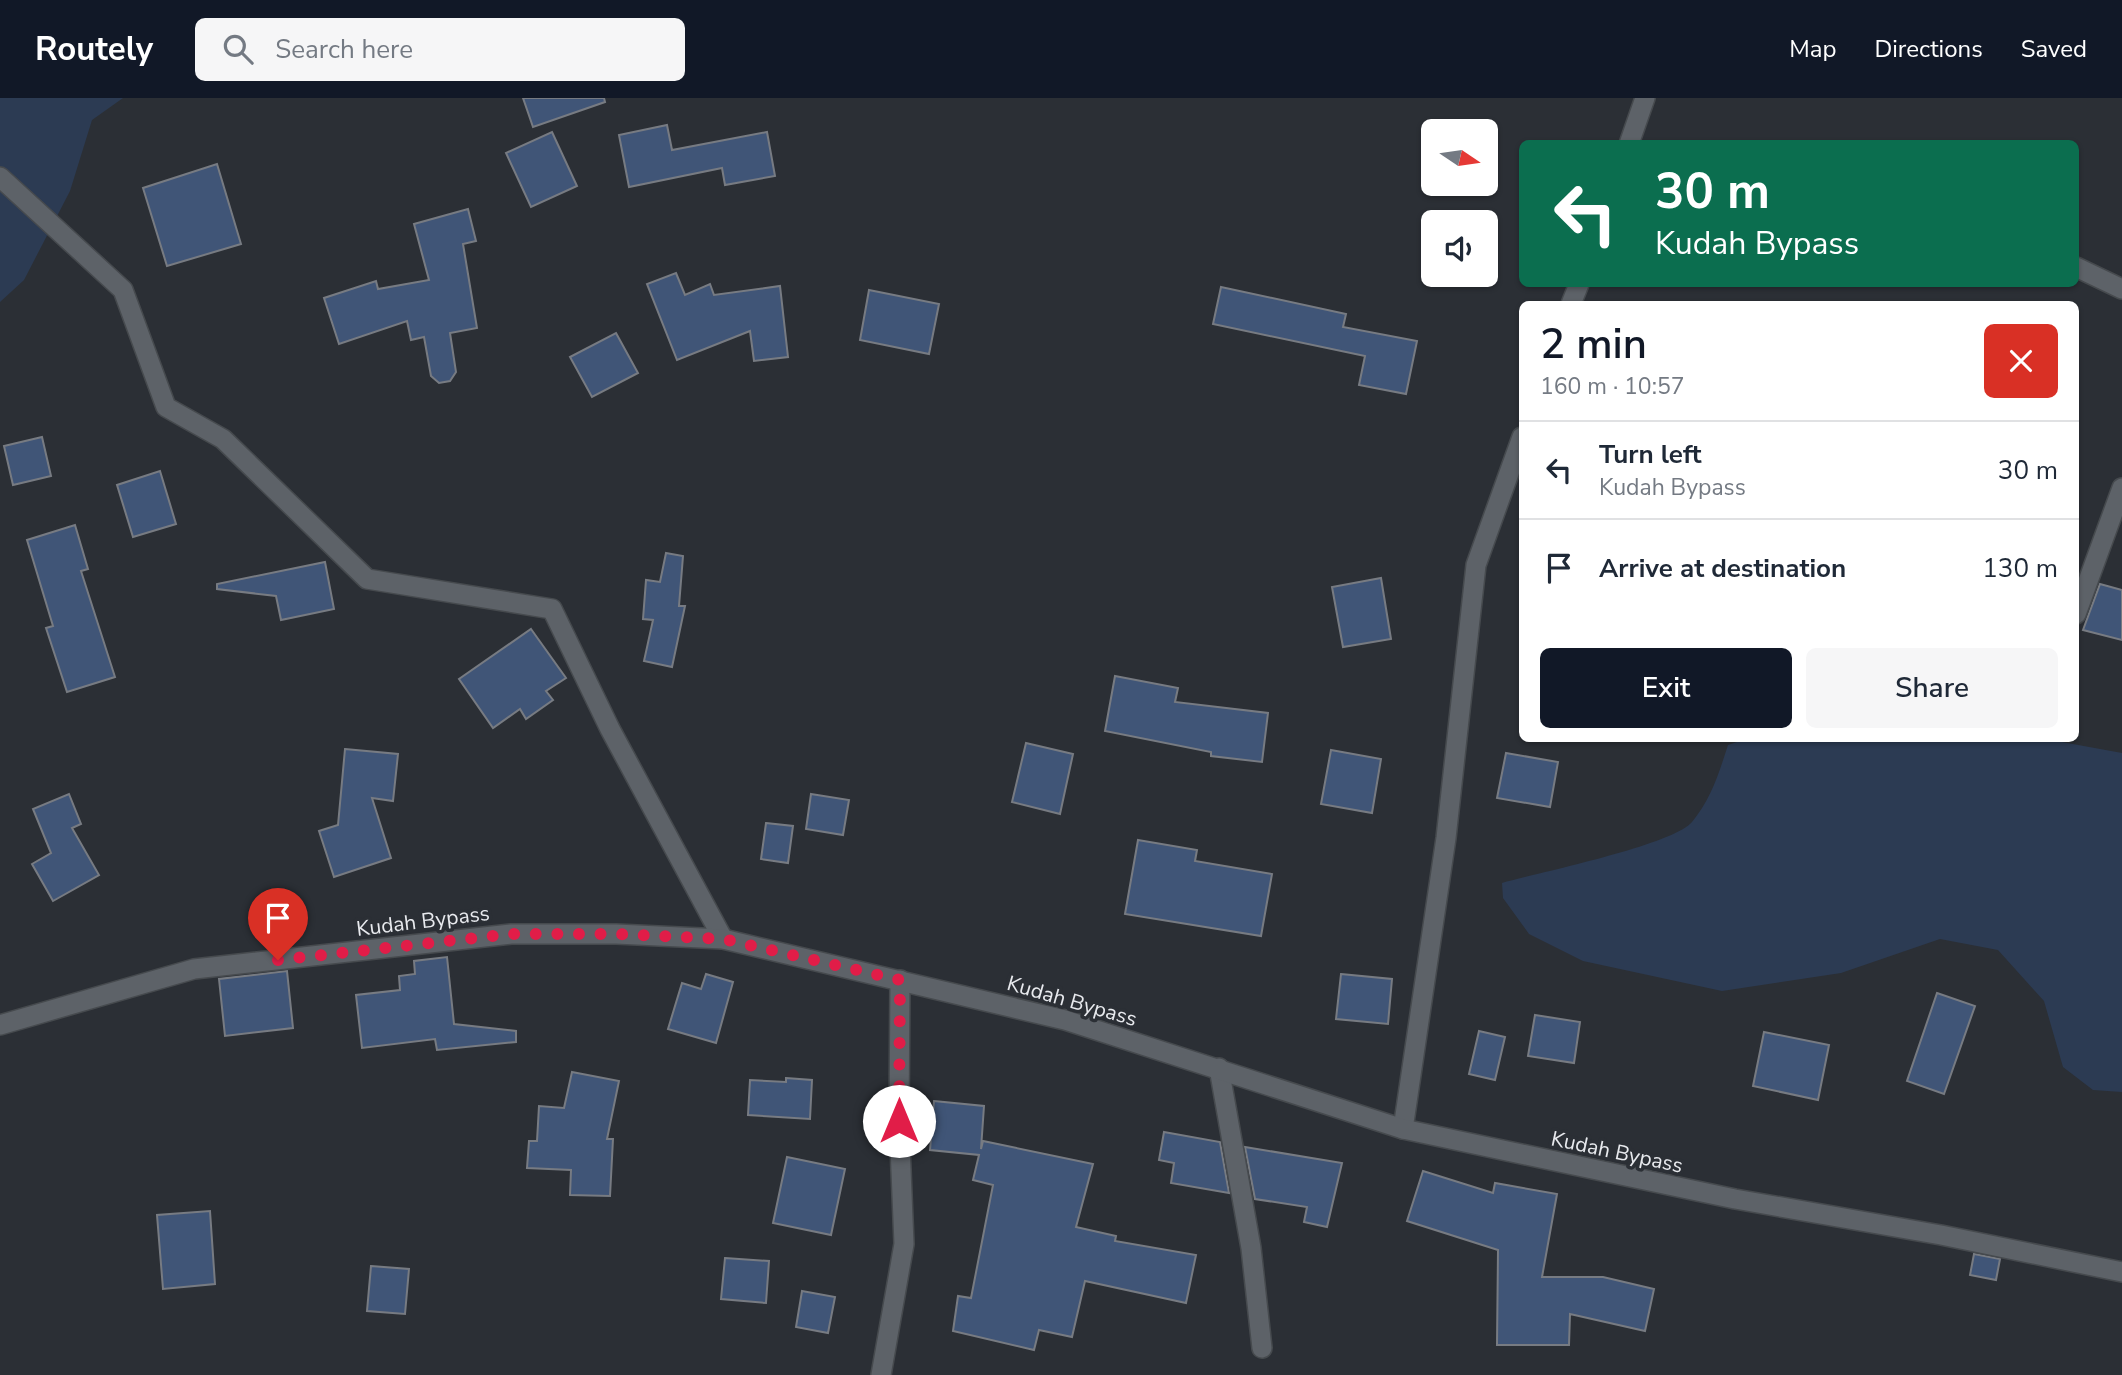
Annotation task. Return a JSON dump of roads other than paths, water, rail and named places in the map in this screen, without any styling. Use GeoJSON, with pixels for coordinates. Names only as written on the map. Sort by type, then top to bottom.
{"type":"FeatureCollection","features":[{"type":"Feature","properties":{"kind":"street"},"geometry":{"type":"LineString","coordinates":[[1630,140],[1645,98]]}},
{"type":"Feature","properties":{"kind":"street"},"geometry":{"type":"LineString","coordinates":[[0,177],[123,290],[166,407],[223,439],[367,579],[552,609],[610,729],[723,939]]}},
{"type":"Feature","properties":{"kind":"street"},"geometry":{"type":"LineString","coordinates":[[2079,268],[2122,289]]}},
{"type":"Feature","properties":{"kind":"street"},"geometry":{"type":"LineString","coordinates":[[1403,1129],[1446,838],[1476,565],[1519,445]]}},
{"type":"Feature","properties":{"kind":"street"},"geometry":{"type":"LineString","coordinates":[[2079,606],[2122,488]]}},
{"type":"Feature","properties":{"kind":"street","name":"Kudah Bypass"},"geometry":{"type":"LineString","coordinates":[[0,1025],[194,969],[511,934],[616,934],[723,939],[1065,1020],[1403,1129],[1735,1199],[1941,1235],[2122,1272]]}},
{"type":"Feature","properties":{"kind":"street"},"geometry":{"type":"LineString","coordinates":[[881,1375],[904,1244],[899,1121],[900,980]]}},
{"type":"Feature","properties":{"kind":"street"},"geometry":{"type":"LineString","coordinates":[[1219,1068],[1251,1248],[1262,1348]]}}]}
